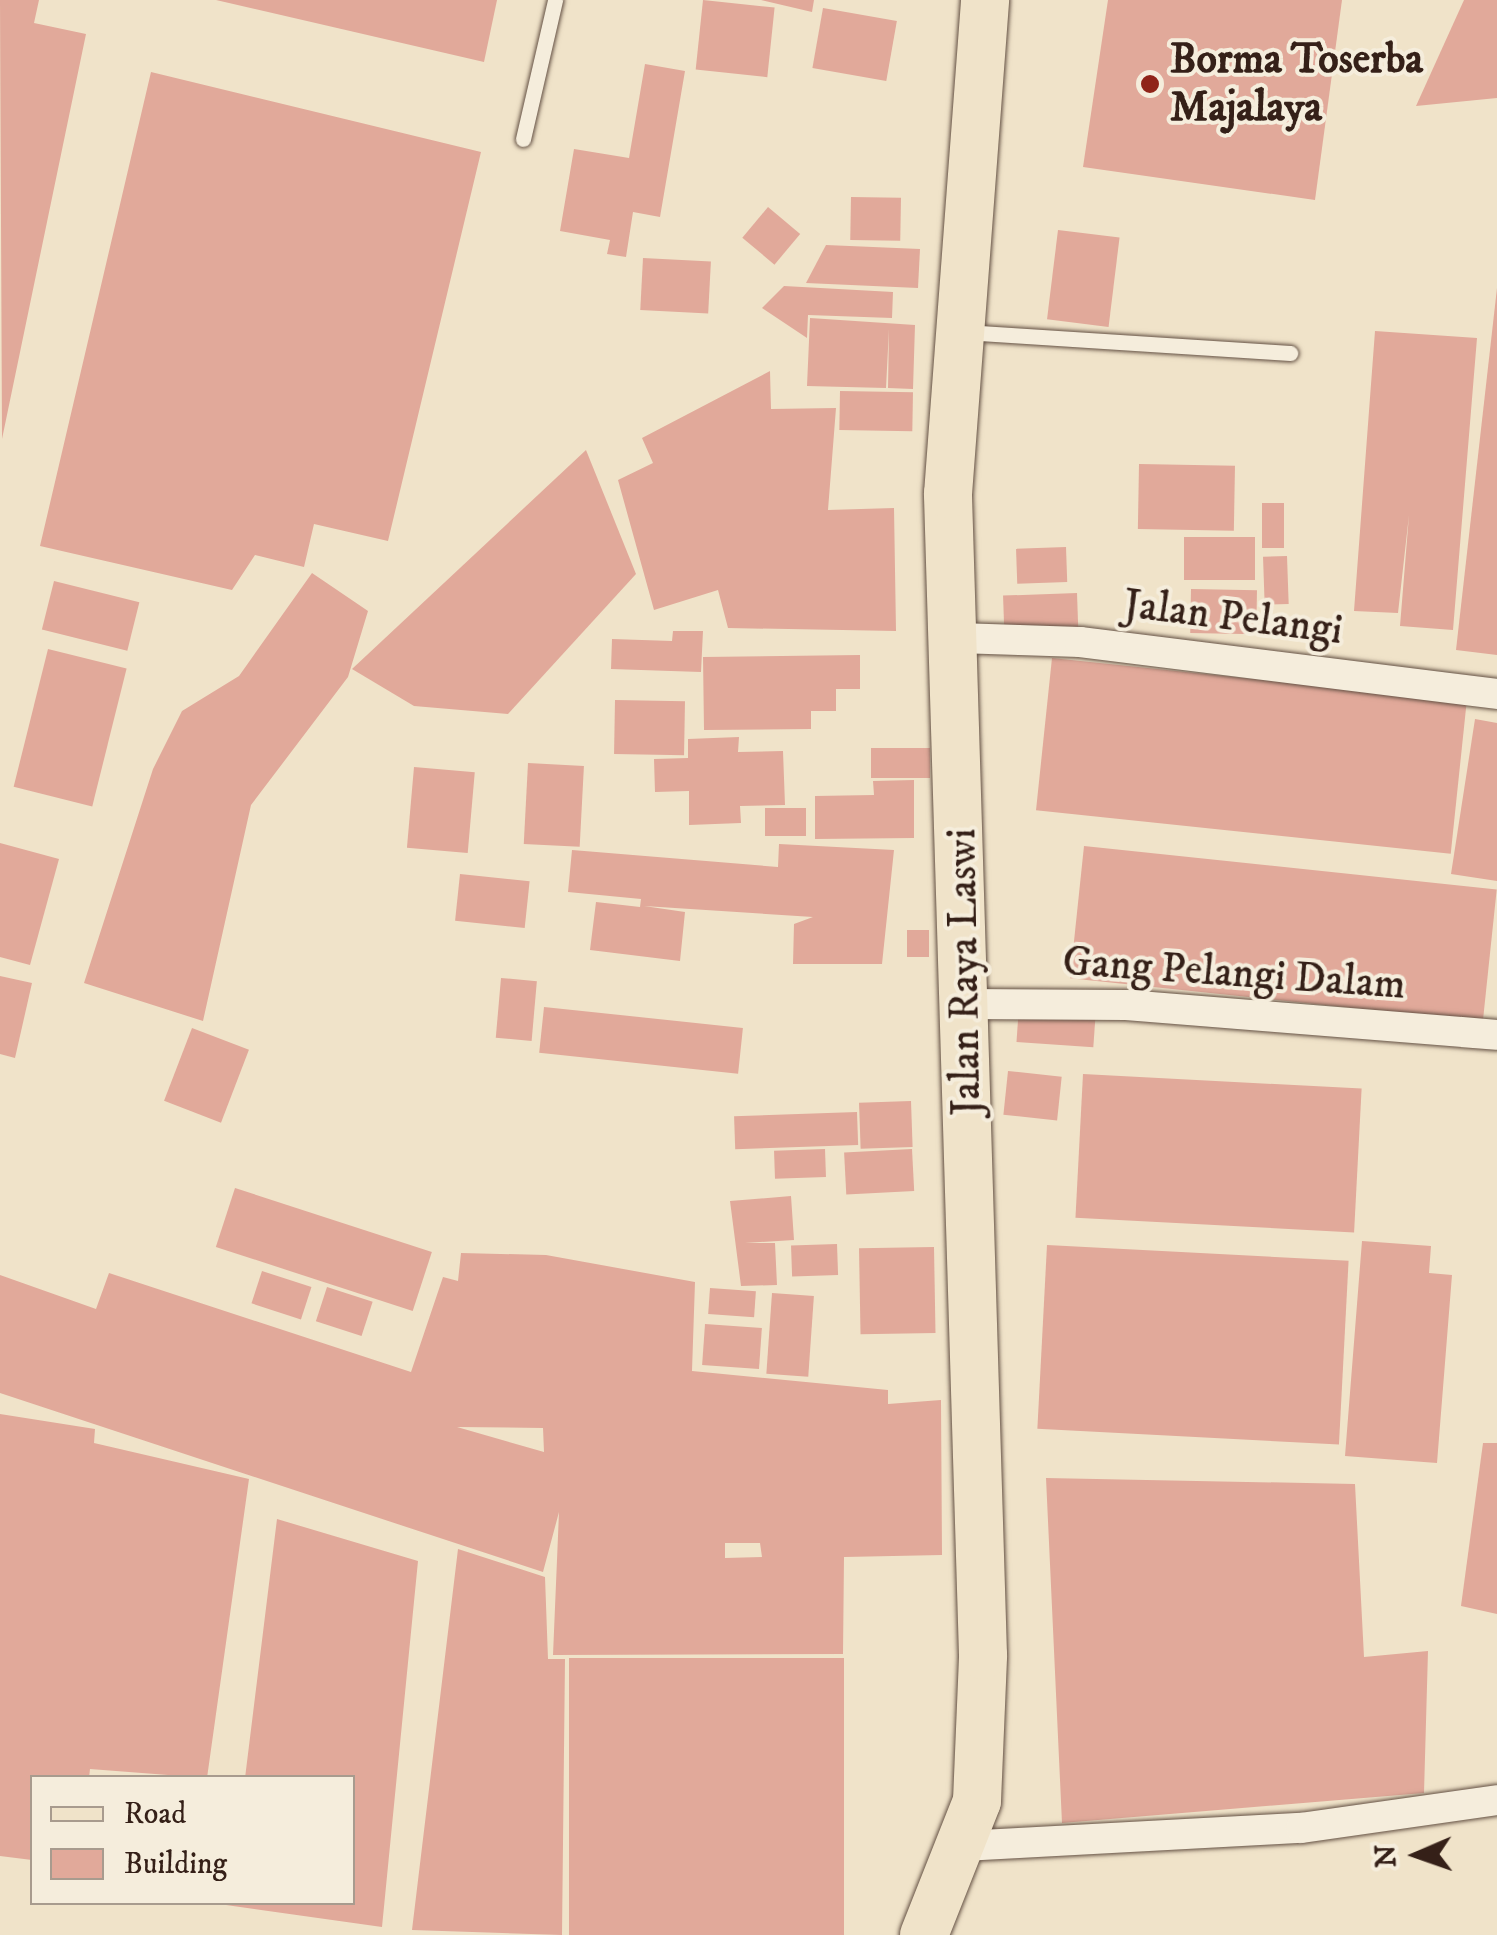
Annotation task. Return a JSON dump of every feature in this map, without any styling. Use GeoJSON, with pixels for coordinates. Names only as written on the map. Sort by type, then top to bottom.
{"type":"FeatureCollection","features":[{"type":"Feature","properties":{"kind":"main road","name":"Jalan Raya Laswi"},"geometry":{"type":"LineString","coordinates":[[924,1935],[964,1846],[977,1801],[983,1656],[958,638],[948,494],[985,0]]}},
{"type":"Feature","properties":{"kind":"street","name":"Jalan Pelangi"},"geometry":{"type":"LineString","coordinates":[[958,638],[1080,642],[1497,694]]}},
{"type":"Feature","properties":{"kind":"street","name":"Gang Pelangi Dalam"},"geometry":{"type":"LineString","coordinates":[[966,1004],[1126,1005],[1497,1035]]}},
{"type":"Feature","properties":{"kind":"street"},"geometry":{"type":"LineString","coordinates":[[964,1846],[1281,1829],[1497,1800]]}},
{"type":"Feature","properties":{"kind":"lane"},"geometry":{"type":"LineString","coordinates":[[523,139],[555,0]]}},
{"type":"Feature","properties":{"kind":"lane"},"geometry":{"type":"LineString","coordinates":[[960,332],[1290,353]]}},
{"type":"Feature","properties":{"kind":"building"},"geometry":{"type":"Polygon","coordinates":[[[0,0],[39,0],[34,23],[86,34],[2,439],[0,0]]]}},
{"type":"Feature","properties":{"kind":"building"},"geometry":{"type":"Polygon","coordinates":[[[216,0],[497,0],[484,62],[216,0]]]}},
{"type":"Feature","properties":{"kind":"building"},"geometry":{"type":"Polygon","coordinates":[[[703,0],[775,8],[767,77],[696,70],[703,0]]]}},
{"type":"Feature","properties":{"kind":"building"},"geometry":{"type":"Polygon","coordinates":[[[761,0],[814,0],[812,12],[761,0]]]}},
{"type":"Feature","properties":{"kind":"building"},"geometry":{"type":"Polygon","coordinates":[[[1108,0],[1342,0],[1315,200],[1083,167],[1108,0]]]}},
{"type":"Feature","properties":{"kind":"building"},"geometry":{"type":"Polygon","coordinates":[[[1464,0],[1497,0],[1497,98],[1416,106],[1464,0]]]}},
{"type":"Feature","properties":{"kind":"building"},"geometry":{"type":"Polygon","coordinates":[[[823,8],[897,21],[886,81],[812,68],[823,8]]]}},
{"type":"Feature","properties":{"kind":"building"},"geometry":{"type":"Polygon","coordinates":[[[645,64],[685,71],[660,217],[633,212],[626,257],[607,254],[610,240],[560,231],[574,149],[629,158],[645,64]]]}},
{"type":"Feature","properties":{"kind":"building"},"geometry":{"type":"Polygon","coordinates":[[[151,72],[481,152],[388,541],[314,524],[304,567],[255,555],[232,590],[40,546],[151,72]]]}},
{"type":"Feature","properties":{"kind":"building"},"geometry":{"type":"Polygon","coordinates":[[[851,197],[901,198],[900,241],[850,240],[851,197]]]}},
{"type":"Feature","properties":{"kind":"building"},"geometry":{"type":"Polygon","coordinates":[[[768,207],[800,234],[774,265],[742,238],[768,207]]]}},
{"type":"Feature","properties":{"kind":"building"},"geometry":{"type":"Polygon","coordinates":[[[1058,230],[1120,238],[1109,327],[1047,319],[1058,230]]]}},
{"type":"Feature","properties":{"kind":"building"},"geometry":{"type":"Polygon","coordinates":[[[826,245],[920,249],[918,288],[806,283],[826,245]]]}},
{"type":"Feature","properties":{"kind":"building"},"geometry":{"type":"Polygon","coordinates":[[[643,258],[711,262],[708,313],[640,310],[643,258]]]}},
{"type":"Feature","properties":{"kind":"building"},"geometry":{"type":"Polygon","coordinates":[[[784,286],[893,292],[892,318],[808,315],[807,338],[762,308],[784,286]]]}},
{"type":"Feature","properties":{"kind":"building"},"geometry":{"type":"Polygon","coordinates":[[[1497,288],[1497,655],[1456,650],[1497,288]]]}},
{"type":"Feature","properties":{"kind":"building"},"geometry":{"type":"Polygon","coordinates":[[[810,318],[915,325],[913,389],[888,388],[889,329],[886,388],[807,386],[810,318]]]}},
{"type":"Feature","properties":{"kind":"building"},"geometry":{"type":"Polygon","coordinates":[[[1375,331],[1477,338],[1453,630],[1400,626],[1409,515],[1398,613],[1354,611],[1375,331]]]}},
{"type":"Feature","properties":{"kind":"building"},"geometry":{"type":"Polygon","coordinates":[[[770,371],[771,409],[836,408],[828,510],[894,508],[896,631],[728,628],[718,590],[654,610],[618,480],[653,463],[642,438],[770,371]]]}},
{"type":"Feature","properties":{"kind":"building"},"geometry":{"type":"Polygon","coordinates":[[[840,391],[913,392],[912,431],[839,430],[840,391]]]}},
{"type":"Feature","properties":{"kind":"building"},"geometry":{"type":"Polygon","coordinates":[[[586,450],[636,574],[508,714],[414,706],[352,669],[586,450]]]}},
{"type":"Feature","properties":{"kind":"building"},"geometry":{"type":"Polygon","coordinates":[[[1139,464],[1235,466],[1234,531],[1138,529],[1139,464]]]}},
{"type":"Feature","properties":{"kind":"building"},"geometry":{"type":"Polygon","coordinates":[[[1262,503],[1284,503],[1284,548],[1262,548],[1262,503]]]}},
{"type":"Feature","properties":{"kind":"building"},"geometry":{"type":"Polygon","coordinates":[[[1184,537],[1255,537],[1255,580],[1184,580],[1184,537]]]}},
{"type":"Feature","properties":{"kind":"building"},"geometry":{"type":"Polygon","coordinates":[[[1066,547],[1067,582],[1017,584],[1016,549],[1066,547]]]}},
{"type":"Feature","properties":{"kind":"building"},"geometry":{"type":"Polygon","coordinates":[[[1287,556],[1289,604],[1265,605],[1263,557],[1287,556]]]}},
{"type":"Feature","properties":{"kind":"building"},"geometry":{"type":"Polygon","coordinates":[[[312,573],[368,611],[348,677],[251,805],[203,1021],[84,983],[153,769],[182,711],[239,676],[312,573]]]}},
{"type":"Feature","properties":{"kind":"building"},"geometry":{"type":"Polygon","coordinates":[[[54,581],[139,602],[127,651],[42,630],[54,581]]]}},
{"type":"Feature","properties":{"kind":"building"},"geometry":{"type":"Polygon","coordinates":[[[1191,589],[1257,590],[1256,634],[1190,633],[1191,589]]]}},
{"type":"Feature","properties":{"kind":"building"},"geometry":{"type":"Polygon","coordinates":[[[1077,593],[1078,628],[1004,631],[1003,596],[1077,593]]]}},
{"type":"Feature","properties":{"kind":"building"},"geometry":{"type":"Polygon","coordinates":[[[673,631],[703,631],[701,672],[611,669],[612,639],[672,641],[673,631]]]}},
{"type":"Feature","properties":{"kind":"building"},"geometry":{"type":"Polygon","coordinates":[[[48,649],[127,669],[92,806],[14,787],[48,649]]]}},
{"type":"Feature","properties":{"kind":"building"},"geometry":{"type":"Polygon","coordinates":[[[860,655],[860,689],[836,689],[836,711],[811,711],[811,729],[704,730],[703,657],[860,655]]]}},
{"type":"Feature","properties":{"kind":"building"},"geometry":{"type":"Polygon","coordinates":[[[1052,658],[1467,702],[1451,854],[1036,810],[1052,658]]]}},
{"type":"Feature","properties":{"kind":"building"},"geometry":{"type":"Polygon","coordinates":[[[615,700],[685,701],[684,755],[614,754],[615,700]]]}},
{"type":"Feature","properties":{"kind":"building"},"geometry":{"type":"Polygon","coordinates":[[[1475,719],[1497,723],[1497,881],[1451,874],[1475,719]]]}},
{"type":"Feature","properties":{"kind":"building"},"geometry":{"type":"Polygon","coordinates":[[[739,737],[738,752],[783,751],[785,805],[740,806],[741,823],[689,825],[689,791],[655,792],[654,759],[688,758],[688,739],[739,737]]]}},
{"type":"Feature","properties":{"kind":"building"},"geometry":{"type":"Polygon","coordinates":[[[871,748],[930,748],[930,778],[871,778],[871,748]]]}},
{"type":"Feature","properties":{"kind":"building"},"geometry":{"type":"Polygon","coordinates":[[[528,763],[584,766],[580,847],[524,844],[528,763]]]}},
{"type":"Feature","properties":{"kind":"building"},"geometry":{"type":"Polygon","coordinates":[[[414,767],[475,772],[468,853],[407,848],[414,767]]]}},
{"type":"Feature","properties":{"kind":"building"},"geometry":{"type":"Polygon","coordinates":[[[914,780],[914,838],[815,839],[815,796],[874,795],[873,781],[914,780]]]}},
{"type":"Feature","properties":{"kind":"building"},"geometry":{"type":"Polygon","coordinates":[[[765,808],[806,808],[806,836],[765,836],[765,808]]]}},
{"type":"Feature","properties":{"kind":"building"},"geometry":{"type":"Polygon","coordinates":[[[0,843],[59,859],[30,965],[0,957],[0,843]]]}},
{"type":"Feature","properties":{"kind":"building"},"geometry":{"type":"Polygon","coordinates":[[[779,844],[894,850],[882,964],[793,964],[794,924],[813,917],[644,906],[685,912],[680,961],[590,950],[596,902],[640,907],[641,899],[568,892],[572,850],[778,867],[779,844]]]}},
{"type":"Feature","properties":{"kind":"building"},"geometry":{"type":"Polygon","coordinates":[[[1084,846],[1497,889],[1483,1022],[1070,978],[1084,846]]]}},
{"type":"Feature","properties":{"kind":"building"},"geometry":{"type":"Polygon","coordinates":[[[460,874],[530,881],[525,928],[455,921],[460,874]]]}},
{"type":"Feature","properties":{"kind":"building"},"geometry":{"type":"Polygon","coordinates":[[[907,930],[929,930],[929,957],[907,957],[907,930]]]}},
{"type":"Feature","properties":{"kind":"building"},"geometry":{"type":"Polygon","coordinates":[[[0,976],[32,983],[15,1058],[0,1054],[0,976]]]}},
{"type":"Feature","properties":{"kind":"building"},"geometry":{"type":"Polygon","coordinates":[[[501,978],[537,981],[532,1041],[496,1038],[501,978]]]}},
{"type":"Feature","properties":{"kind":"building"},"geometry":{"type":"Polygon","coordinates":[[[1019,1006],[1096,1011],[1093,1047],[1016,1042],[1019,1006]]]}},
{"type":"Feature","properties":{"kind":"building"},"geometry":{"type":"Polygon","coordinates":[[[544,1007],[743,1028],[738,1074],[539,1053],[544,1007]]]}},
{"type":"Feature","properties":{"kind":"building"},"geometry":{"type":"Polygon","coordinates":[[[192,1028],[249,1050],[221,1123],[164,1101],[192,1028]]]}},
{"type":"Feature","properties":{"kind":"building"},"geometry":{"type":"Polygon","coordinates":[[[1008,1071],[1062,1077],[1057,1120],[1003,1115],[1008,1071]]]}},
{"type":"Feature","properties":{"kind":"building"},"geometry":{"type":"Polygon","coordinates":[[[1083,1074],[1362,1089],[1354,1232],[1075,1218],[1083,1074]]]}},
{"type":"Feature","properties":{"kind":"building"},"geometry":{"type":"Polygon","coordinates":[[[911,1101],[913,1147],[861,1149],[859,1103],[911,1101]]]}},
{"type":"Feature","properties":{"kind":"building"},"geometry":{"type":"Polygon","coordinates":[[[857,1112],[858,1145],[735,1149],[734,1116],[857,1112]]]}},
{"type":"Feature","properties":{"kind":"building"},"geometry":{"type":"Polygon","coordinates":[[[825,1149],[826,1177],[775,1179],[774,1151],[825,1149]]]}},
{"type":"Feature","properties":{"kind":"building"},"geometry":{"type":"Polygon","coordinates":[[[912,1149],[914,1191],[846,1195],[844,1153],[912,1149]]]}},
{"type":"Feature","properties":{"kind":"building"},"geometry":{"type":"Polygon","coordinates":[[[235,1188],[432,1252],[413,1311],[216,1247],[235,1188]]]}},
{"type":"Feature","properties":{"kind":"building"},"geometry":{"type":"Polygon","coordinates":[[[791,1196],[794,1240],[745,1243],[775,1243],[777,1285],[741,1286],[730,1201],[791,1196]]]}},
{"type":"Feature","properties":{"kind":"building"},"geometry":{"type":"Polygon","coordinates":[[[1362,1241],[1431,1246],[1429,1273],[1452,1275],[1437,1463],[1345,1456],[1362,1241]]]}},
{"type":"Feature","properties":{"kind":"building"},"geometry":{"type":"Polygon","coordinates":[[[837,1244],[838,1275],[792,1277],[791,1246],[837,1244]]]}},
{"type":"Feature","properties":{"kind":"building"},"geometry":{"type":"Polygon","coordinates":[[[1047,1245],[1349,1261],[1339,1445],[1037,1429],[1047,1245]]]}},
{"type":"Feature","properties":{"kind":"building"},"geometry":{"type":"Polygon","coordinates":[[[934,1247],[936,1333],[861,1334],[859,1248],[934,1247]]]}},
{"type":"Feature","properties":{"kind":"building"},"geometry":{"type":"Polygon","coordinates":[[[461,1253],[546,1255],[695,1282],[692,1371],[888,1390],[888,1404],[941,1400],[942,1555],[844,1557],[843,1654],[553,1655],[559,1512],[543,1572],[0,1393],[0,1275],[96,1309],[109,1273],[411,1372],[443,1277],[458,1281],[461,1253]],[[457,1427],[544,1452],[543,1428],[457,1427]],[[725,1543],[725,1558],[762,1557],[760,1543],[725,1543]]]}},
{"type":"Feature","properties":{"kind":"building"},"geometry":{"type":"Polygon","coordinates":[[[262,1271],[311,1287],[301,1319],[251,1303],[262,1271]]]}},
{"type":"Feature","properties":{"kind":"building"},"geometry":{"type":"Polygon","coordinates":[[[327,1287],[373,1302],[362,1336],[316,1321],[327,1287]]]}},
{"type":"Feature","properties":{"kind":"building"},"geometry":{"type":"Polygon","coordinates":[[[710,1288],[756,1291],[754,1317],[708,1314],[710,1288]]]}},
{"type":"Feature","properties":{"kind":"building"},"geometry":{"type":"Polygon","coordinates":[[[772,1293],[814,1296],[808,1377],[766,1374],[772,1293]]]}},
{"type":"Feature","properties":{"kind":"building"},"geometry":{"type":"Polygon","coordinates":[[[705,1324],[762,1328],[759,1369],[702,1365],[705,1324]]]}},
{"type":"Feature","properties":{"kind":"building"},"geometry":{"type":"Polygon","coordinates":[[[0,1414],[95,1429],[94,1443],[249,1479],[207,1775],[90,1769],[89,1775],[30,1775],[30,1860],[0,1856],[0,1414]]]}},
{"type":"Feature","properties":{"kind":"building"},"geometry":{"type":"Polygon","coordinates":[[[1483,1443],[1497,1443],[1497,1614],[1461,1606],[1483,1443]]]}},
{"type":"Feature","properties":{"kind":"building"},"geometry":{"type":"Polygon","coordinates":[[[1046,1478],[1355,1484],[1364,1657],[1428,1651],[1424,1793],[1062,1823],[1046,1478]]]}},
{"type":"Feature","properties":{"kind":"building"},"geometry":{"type":"Polygon","coordinates":[[[277,1519],[418,1561],[382,1927],[226,1905],[355,1905],[355,1775],[245,1775],[277,1519]]]}},
{"type":"Feature","properties":{"kind":"building"},"geometry":{"type":"Polygon","coordinates":[[[458,1549],[545,1577],[548,1659],[565,1659],[562,1935],[412,1930],[458,1549]]]}},
{"type":"Feature","properties":{"kind":"building"},"geometry":{"type":"Polygon","coordinates":[[[569,1658],[844,1658],[844,1935],[569,1935],[569,1658]]]}},
{"type":"Feature","properties":{"kind":"place","name":"Borma Toserba Majalaya"},"geometry":{"type":"Point","coordinates":[1150,84]}}]}
